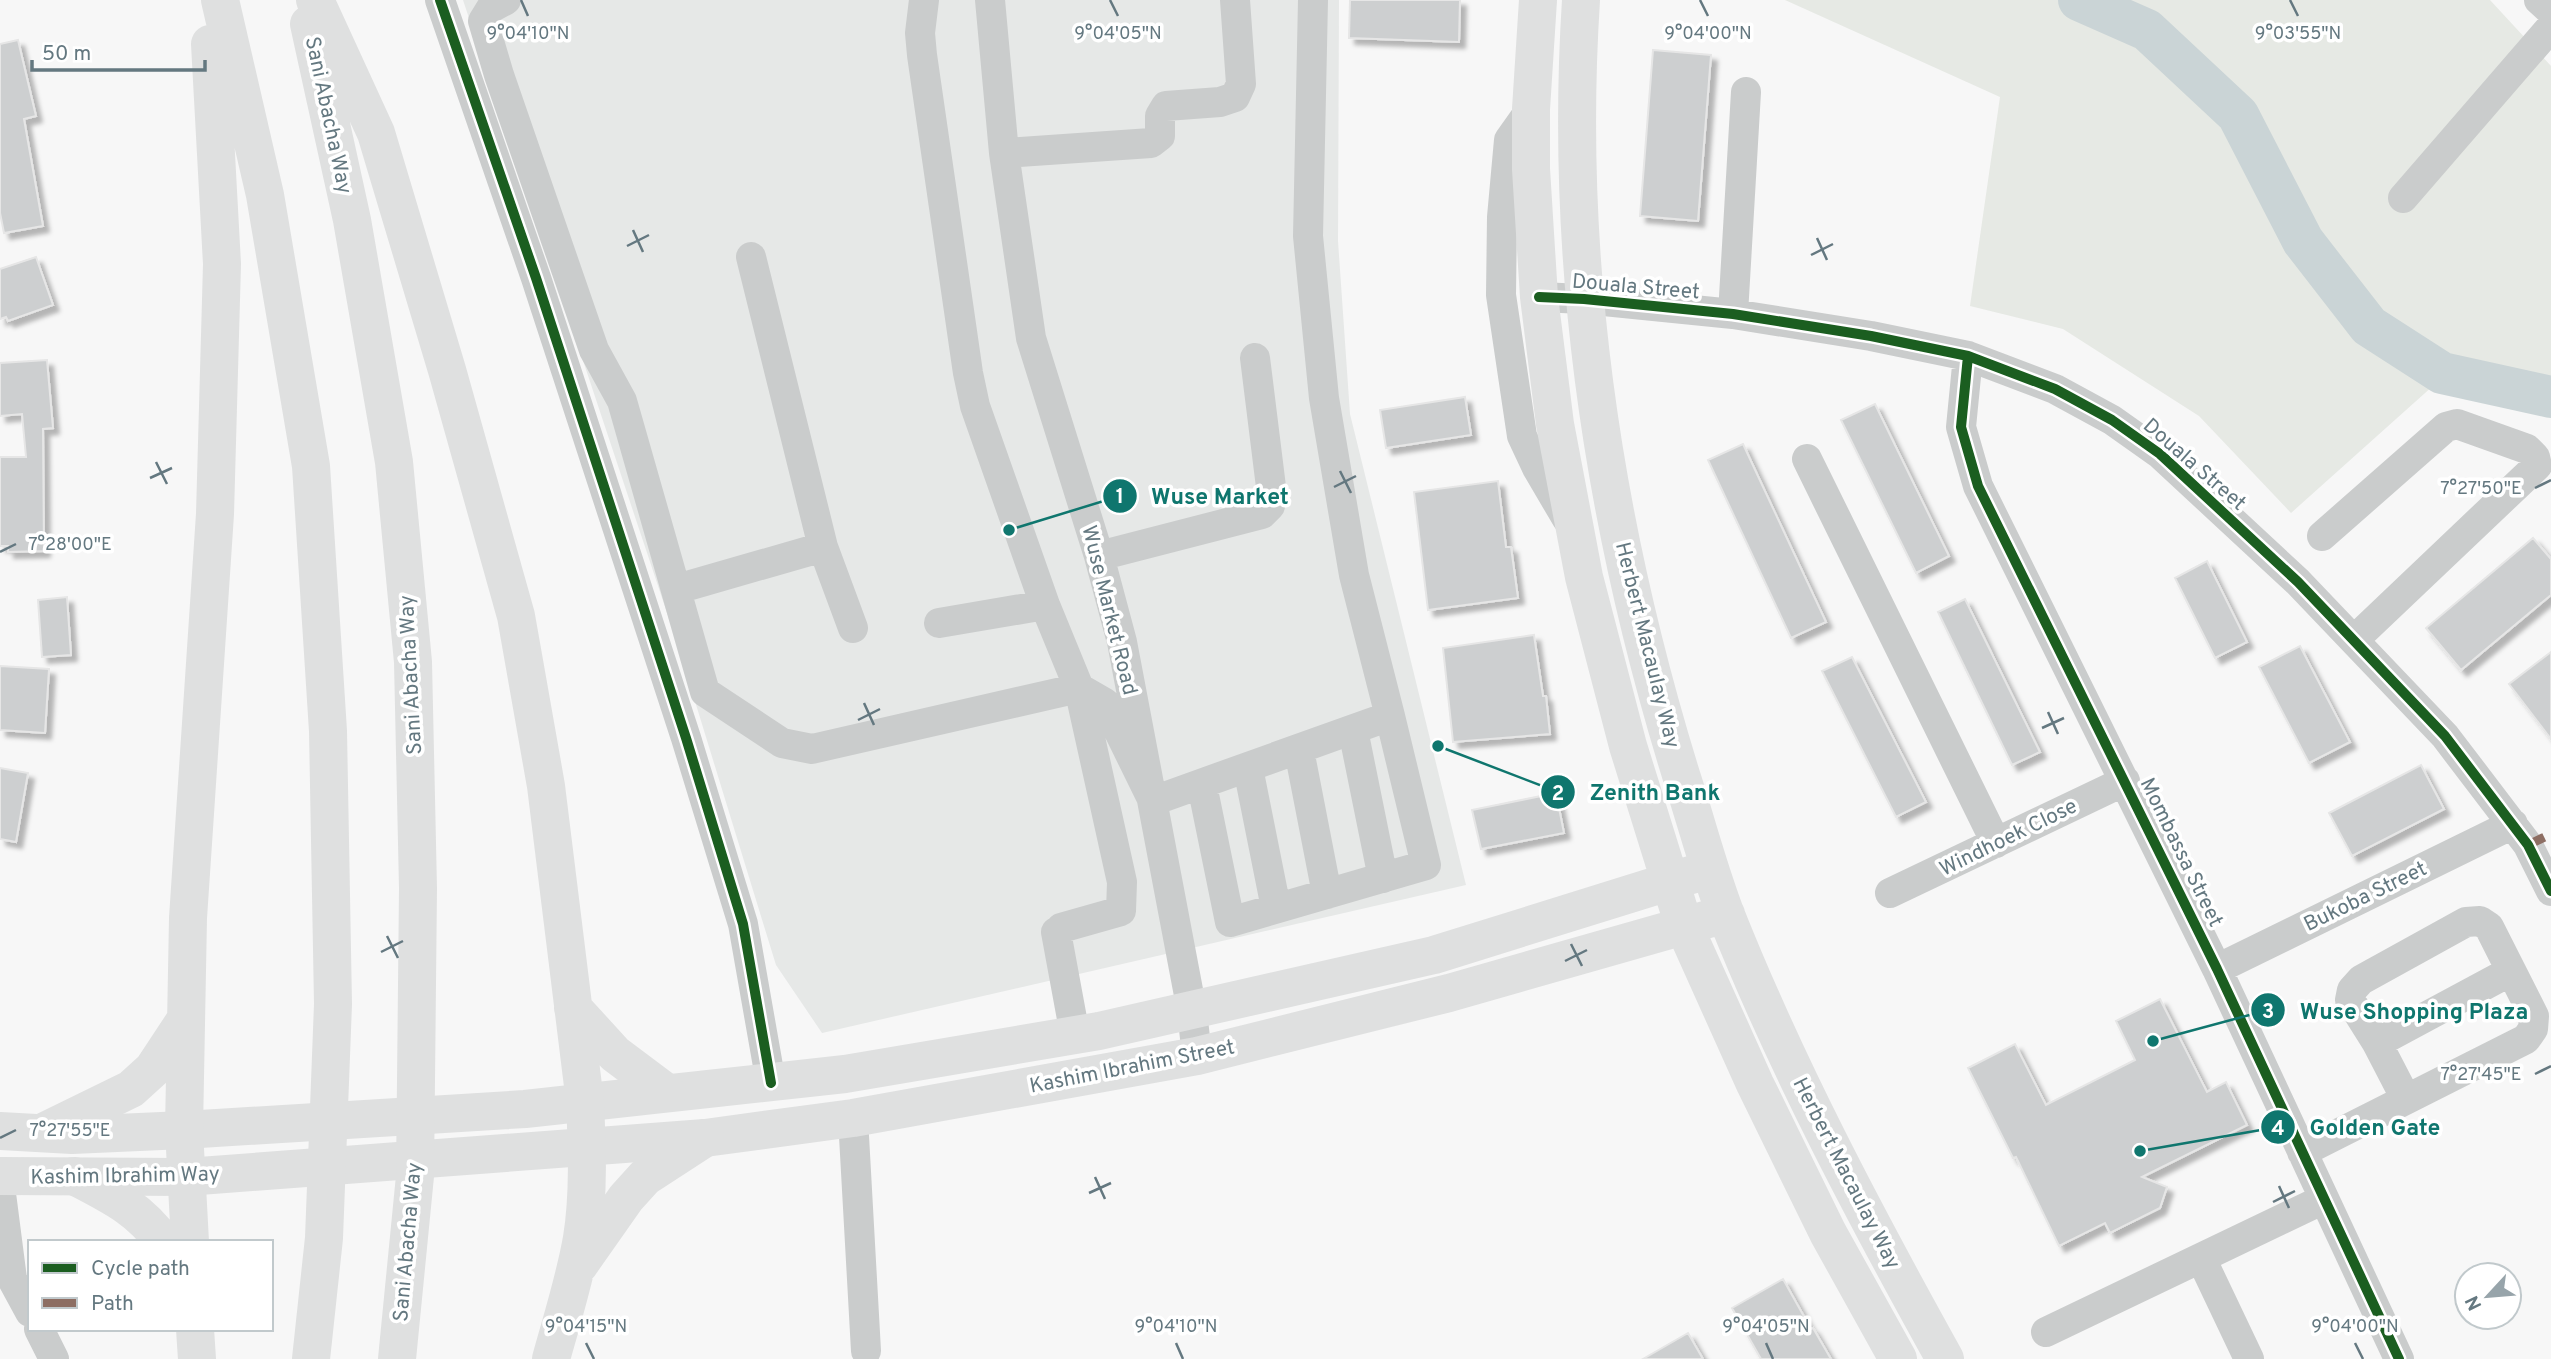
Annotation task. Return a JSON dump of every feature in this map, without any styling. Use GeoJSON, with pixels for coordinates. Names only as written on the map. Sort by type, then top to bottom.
{"type":"FeatureCollection","features":[{"type":"Feature","properties":{"kind":"main road"},"geometry":{"type":"LineString","coordinates":[[190,1240],[184,1130],[188,918],[215,514],[222,264],[214,94],[206,0]]}},
{"type":"Feature","properties":{"kind":"main road"},"geometry":{"type":"LineString","coordinates":[[220,0],[265,195],[311,466],[328,731],[333,1004],[324,1238],[311,1359]]}},
{"type":"Feature","properties":{"kind":"main road","name":"Sani Abacha Way"},"geometry":{"type":"LineString","coordinates":[[303,0],[352,220],[394,462],[413,662],[418,888],[415,1176],[397,1359]]}},
{"type":"Feature","properties":{"kind":"main road"},"geometry":{"type":"LineString","coordinates":[[315,0],[376,134],[447,370],[516,617],[546,786],[585,1102],[587,1147],[582,1235],[551,1359]]}},
{"type":"Feature","properties":{"kind":"main road","name":"Herbert Macaulay Way"},"geometry":{"type":"LineString","coordinates":[[1538,0],[1531,110],[1531,169],[1539,297],[1555,425],[1584,577],[1628,746],[1668,882],[1684,926],[1755,1084],[1828,1233],[1898,1359]]}},
{"type":"Feature","properties":{"kind":"main road","name":"Herbert Macaulay Way"},"geometry":{"type":"LineString","coordinates":[[1581,0],[1577,161],[1584,299],[1598,419],[1625,561],[1661,711],[1726,914],[1791,1065],[1865,1212],[1945,1359]]}},
{"type":"Feature","properties":{"kind":"main road","name":"Kashim Ibrahim Street"},"geometry":{"type":"LineString","coordinates":[[525,1109],[845,1074],[1075,1035],[1434,956],[1710,869]]}},
{"type":"Feature","properties":{"kind":"main road","name":"Kashim Ibrahim Street"},"geometry":{"type":"LineString","coordinates":[[526,1152],[705,1138],[853,1118],[1197,1056],[1449,993],[1726,914]]}},
{"type":"Feature","properties":{"kind":"main road"},"geometry":{"type":"LineString","coordinates":[[573,1008],[615,1054],[667,1093]]}},
{"type":"Feature","properties":{"kind":"main road"},"geometry":{"type":"LineString","coordinates":[[41,1133],[131,1089],[153,1069],[186,1018]]}},
{"type":"Feature","properties":{"kind":"main road","name":"Kashim Ibrahim Way"},"geometry":{"type":"LineString","coordinates":[[0,1131],[72,1135],[525,1109]]}},
{"type":"Feature","properties":{"kind":"main road"},"geometry":{"type":"LineString","coordinates":[[575,1269],[626,1198],[645,1177],[705,1138]]}},
{"type":"Feature","properties":{"kind":"main road","name":"Kashim Ibrahim Way"},"geometry":{"type":"LineString","coordinates":[[0,1176],[186,1177],[526,1152]]}},
{"type":"Feature","properties":{"kind":"main road"},"geometry":{"type":"LineString","coordinates":[[74,1176],[118,1199],[139,1214],[149,1222],[162,1240]]}},
{"type":"Feature","properties":{"kind":"main road"},"geometry":{"type":"LineString","coordinates":[[195,1331],[197,1359]]}},
{"type":"Feature","properties":{"kind":"street"},"geometry":{"type":"LineString","coordinates":[[440,0],[536,278],[686,737],[743,924],[771,1083]]}},
{"type":"Feature","properties":{"kind":"street"},"geometry":{"type":"LineString","coordinates":[[506,0],[491,8],[483,21],[499,75],[594,349],[622,401],[705,692],[782,743],[812,749],[1079,688],[1105,703],[1153,801],[1390,716]]}},
{"type":"Feature","properties":{"kind":"street"},"geometry":{"type":"LineString","coordinates":[[925,0],[920,33],[922,55],[968,373],[985,436],[1045,605],[1079,688],[1122,882],[1121,911],[1058,930],[1075,1035]]}},
{"type":"Feature","properties":{"kind":"street","name":"Wuse Market Road"},"geometry":{"type":"LineString","coordinates":[[990,0],[1004,153],[1031,338],[1100,556],[1122,642],[1192,1011],[1197,1056]]}},
{"type":"Feature","properties":{"kind":"street"},"geometry":{"type":"LineString","coordinates":[[1004,153],[1151,143],[1160,136],[1160,116],[1166,106],[1220,102],[1235,97],[1241,84],[1235,0]]}},
{"type":"Feature","properties":{"kind":"street"},"geometry":{"type":"LineString","coordinates":[[1202,785],[1230,922],[1426,865],[1354,575],[1324,398],[1308,236],[1312,0]]}},
{"type":"Feature","properties":{"kind":"street"},"geometry":{"type":"LineString","coordinates":[[2539,0],[2551,11]]}},
{"type":"Feature","properties":{"kind":"street"},"geometry":{"type":"LineString","coordinates":[[2403,198],[2551,27]]}},
{"type":"Feature","properties":{"kind":"street"},"geometry":{"type":"LineString","coordinates":[[1733,314],[1746,92]]}},
{"type":"Feature","properties":{"kind":"street"},"geometry":{"type":"LineString","coordinates":[[1531,110],[1509,140],[1502,217],[1502,295],[1522,436],[1536,468],[1576,533]]}},
{"type":"Feature","properties":{"kind":"street"},"geometry":{"type":"LineString","coordinates":[[751,257],[823,547],[853,628]]}},
{"type":"Feature","properties":{"kind":"street","name":"Douala Street"},"geometry":{"type":"LineString","coordinates":[[1539,297],[1733,314],[1871,336],[1968,356],[2055,389],[2112,420],[2160,454],[2298,582],[2445,736],[2528,845],[2551,891]]}},
{"type":"Feature","properties":{"kind":"street","name":"Mombassa Street"},"geometry":{"type":"LineString","coordinates":[[1968,356],[1961,427],[1978,486],[2217,969],[2399,1359]]}},
{"type":"Feature","properties":{"kind":"street"},"geometry":{"type":"LineString","coordinates":[[1100,556],[1262,514],[1270,506],[1272,495],[1255,358]]}},
{"type":"Feature","properties":{"kind":"street"},"geometry":{"type":"LineString","coordinates":[[2322,536],[2446,427],[2457,424],[2527,449],[2535,457],[2537,466],[2354,640]]}},
{"type":"Feature","properties":{"kind":"street"},"geometry":{"type":"LineString","coordinates":[[1807,459],[1996,843]]}},
{"type":"Feature","properties":{"kind":"street"},"geometry":{"type":"LineString","coordinates":[[677,590],[823,547]]}},
{"type":"Feature","properties":{"kind":"street"},"geometry":{"type":"LineString","coordinates":[[939,623],[1045,605]]}},
{"type":"Feature","properties":{"kind":"street"},"geometry":{"type":"LineString","coordinates":[[1353,730],[1383,878]]}},
{"type":"Feature","properties":{"kind":"street"},"geometry":{"type":"LineString","coordinates":[[1299,750],[1327,894]]}},
{"type":"Feature","properties":{"kind":"street"},"geometry":{"type":"LineString","coordinates":[[1248,768],[1276,908]]}},
{"type":"Feature","properties":{"kind":"street","name":"Windhoek Close"},"geometry":{"type":"LineString","coordinates":[[1890,893],[2125,780]]}},
{"type":"Feature","properties":{"kind":"street","name":"Bukoba Street"},"geometry":{"type":"LineString","coordinates":[[2217,969],[2513,824]]}},
{"type":"Feature","properties":{"kind":"street"},"geometry":{"type":"LineString","coordinates":[[2302,1152],[2406,1100],[2526,1038],[2533,1028],[2534,1016],[2489,928],[2480,921],[2466,922],[2361,979],[2352,990],[2350,1000],[2377,1043],[2406,1100]]}},
{"type":"Feature","properties":{"kind":"street"},"geometry":{"type":"LineString","coordinates":[[2377,1043],[2511,971]]}},
{"type":"Feature","properties":{"kind":"street"},"geometry":{"type":"LineString","coordinates":[[853,1118],[866,1352]]}},
{"type":"Feature","properties":{"kind":"street"},"geometry":{"type":"LineString","coordinates":[[0,1186],[12,1279],[28,1308]]}},
{"type":"Feature","properties":{"kind":"street"},"geometry":{"type":"LineString","coordinates":[[2046,1332],[2325,1199]]}},
{"type":"Feature","properties":{"kind":"street"},"geometry":{"type":"LineString","coordinates":[[2201,1258],[2249,1359]]}},
{"type":"Feature","properties":{"kind":"street"},"geometry":{"type":"LineString","coordinates":[[40,1331],[54,1359]]}},
{"type":"Feature","properties":{"kind":"shaded area"},"geometry":{"type":"Polygon","coordinates":[[[463,0],[1339,0],[1338,241],[1350,414],[1466,885],[822,1033],[776,965],[678,646],[463,0]]]}},
{"type":"Feature","properties":{"kind":"shaded area"},"geometry":{"type":"Polygon","coordinates":[[[1785,0],[2490,0],[2551,66],[2551,413],[2434,385],[2291,513],[2199,416],[2063,329],[1970,306],[2000,97],[1785,0]]]}},
{"type":"Feature","properties":{"kind":"building"},"geometry":{"type":"Polygon","coordinates":[[[1350,0],[1460,0],[1459,42],[1349,38],[1350,0]]]}},
{"type":"Feature","properties":{"kind":"building"},"geometry":{"type":"Polygon","coordinates":[[[18,40],[36,116],[24,119],[43,226],[4,233],[0,213],[0,44],[18,40]]]}},
{"type":"Feature","properties":{"kind":"building"},"geometry":{"type":"Polygon","coordinates":[[[1653,50],[1711,55],[1698,221],[1640,216],[1653,50]]]}},
{"type":"Feature","properties":{"kind":"building"},"geometry":{"type":"Polygon","coordinates":[[[36,257],[53,305],[8,321],[6,317],[0,319],[0,269],[36,257]]]}},
{"type":"Feature","properties":{"kind":"building"},"geometry":{"type":"Polygon","coordinates":[[[47,360],[53,428],[43,429],[44,551],[8,552],[8,546],[0,546],[0,457],[26,457],[22,414],[0,416],[0,363],[47,360]]]}},
{"type":"Feature","properties":{"kind":"building"},"geometry":{"type":"Polygon","coordinates":[[[1465,397],[1471,435],[1386,448],[1380,410],[1465,397]]]}},
{"type":"Feature","properties":{"kind":"building"},"geometry":{"type":"Polygon","coordinates":[[[1875,404],[1949,556],[1916,573],[1841,420],[1875,404]]]}},
{"type":"Feature","properties":{"kind":"building"},"geometry":{"type":"Polygon","coordinates":[[[1743,444],[1826,622],[1791,638],[1708,460],[1743,444]]]}},
{"type":"Feature","properties":{"kind":"building"},"geometry":{"type":"Polygon","coordinates":[[[1498,481],[1506,547],[1511,547],[1518,598],[1428,610],[1414,492],[1498,481]]]}},
{"type":"Feature","properties":{"kind":"building"},"geometry":{"type":"Polygon","coordinates":[[[2533,538],[2551,559],[2551,595],[2461,670],[2426,628],[2533,538]]]}},
{"type":"Feature","properties":{"kind":"building"},"geometry":{"type":"Polygon","coordinates":[[[2207,561],[2247,642],[2215,658],[2175,578],[2207,561]]]}},
{"type":"Feature","properties":{"kind":"building"},"geometry":{"type":"Polygon","coordinates":[[[67,597],[71,655],[42,657],[38,600],[67,597]]]}},
{"type":"Feature","properties":{"kind":"building"},"geometry":{"type":"Polygon","coordinates":[[[1965,599],[2040,752],[2012,765],[1938,612],[1965,599]]]}},
{"type":"Feature","properties":{"kind":"building"},"geometry":{"type":"Polygon","coordinates":[[[1534,635],[1543,696],[1546,696],[1550,734],[1453,742],[1443,648],[1534,635]]]}},
{"type":"Feature","properties":{"kind":"building"},"geometry":{"type":"Polygon","coordinates":[[[2300,646],[2350,742],[2309,763],[2259,667],[2300,646]]]}},
{"type":"Feature","properties":{"kind":"building"},"geometry":{"type":"Polygon","coordinates":[[[2551,652],[2551,739],[2509,684],[2551,652]]]}},
{"type":"Feature","properties":{"kind":"building"},"geometry":{"type":"Polygon","coordinates":[[[1852,657],[1926,802],[1896,817],[1822,671],[1852,657]]]}},
{"type":"Feature","properties":{"kind":"building"},"geometry":{"type":"Polygon","coordinates":[[[0,666],[49,669],[45,733],[0,730],[0,666]]]}},
{"type":"Feature","properties":{"kind":"building"},"geometry":{"type":"Polygon","coordinates":[[[2421,765],[2444,809],[2352,856],[2329,813],[2421,765]]]}},
{"type":"Feature","properties":{"kind":"building"},"geometry":{"type":"Polygon","coordinates":[[[0,768],[28,773],[16,842],[0,839],[0,768]]]}},
{"type":"Feature","properties":{"kind":"building"},"geometry":{"type":"Polygon","coordinates":[[[1556,793],[1564,833],[1481,849],[1472,810],[1556,793]]]}},
{"type":"Feature","properties":{"kind":"building"},"geometry":{"type":"Polygon","coordinates":[[[2160,999],[2207,1092],[2226,1082],[2247,1125],[2142,1177],[2167,1187],[2160,1208],[2110,1233],[2105,1223],[2059,1246],[2016,1157],[2013,1158],[1968,1068],[2015,1044],[2046,1105],[2135,1060],[2116,1021],[2160,999]]]}},
{"type":"Feature","properties":{"kind":"building"},"geometry":{"type":"Polygon","coordinates":[[[1783,1279],[1831,1359],[1761,1359],[1732,1308],[1783,1279]]]}},
{"type":"Feature","properties":{"kind":"building"},"geometry":{"type":"Polygon","coordinates":[[[1688,1333],[1703,1359],[1643,1359],[1688,1333]]]}},
{"type":"Feature","properties":{"kind":"waterway"},"geometry":{"type":"LineString","coordinates":[[2079,0],[2147,30],[2238,115],[2303,241],[2369,326],[2442,373],[2551,397]]}},
{"type":"Feature","properties":{"kind":"marked path"},"geometry":{"type":"LineString","coordinates":[[2528,845],[2551,834]]}},
{"type":"Feature","properties":{"kind":"cycle path"},"geometry":{"type":"LineString","coordinates":[[440,0],[536,278],[686,738],[743,924],[771,1083]]}},
{"type":"Feature","properties":{"kind":"cycle path"},"geometry":{"type":"LineString","coordinates":[[1539,297],[1733,314],[1871,336],[1968,356],[2055,389],[2112,420],[2160,454],[2298,582],[2445,736],[2528,845],[2551,891]]}},
{"type":"Feature","properties":{"kind":"cycle path"},"geometry":{"type":"LineString","coordinates":[[1968,356],[1961,427],[1978,486],[2217,969],[2399,1359]]}},
{"type":"Feature","properties":{"kind":"place","name":"Wuse Market"},"geometry":{"type":"Point","coordinates":[1009,530]}},
{"type":"Feature","properties":{"kind":"place","name":"Zenith Bank"},"geometry":{"type":"Point","coordinates":[1438,746]}},
{"type":"Feature","properties":{"kind":"place","name":"Wuse Shopping Plaza"},"geometry":{"type":"Point","coordinates":[2153,1041]}},
{"type":"Feature","properties":{"kind":"place","name":"Golden Gate"},"geometry":{"type":"Point","coordinates":[2140,1151]}}]}
